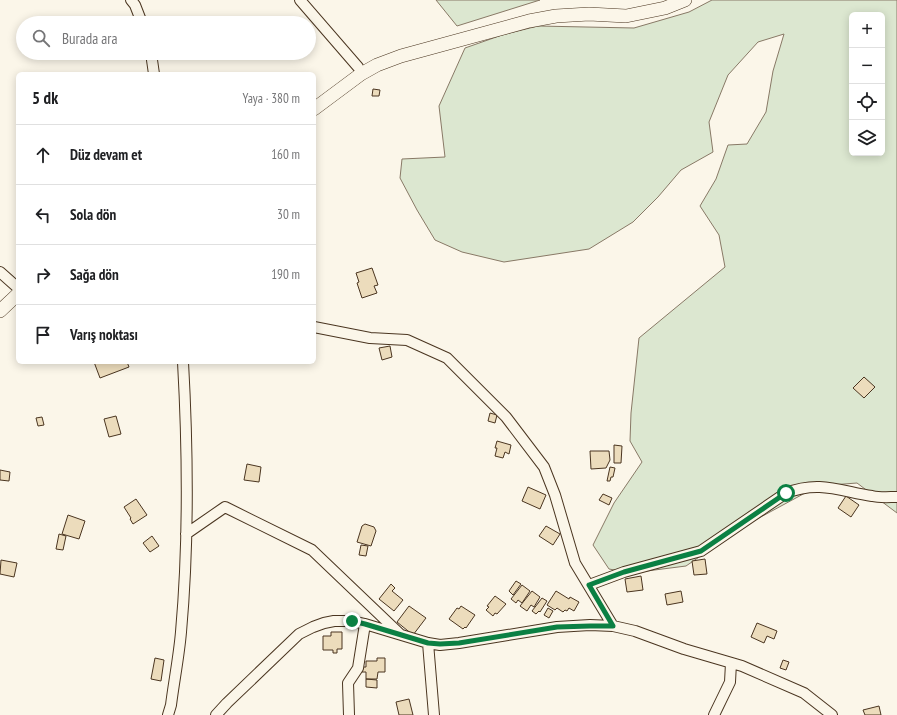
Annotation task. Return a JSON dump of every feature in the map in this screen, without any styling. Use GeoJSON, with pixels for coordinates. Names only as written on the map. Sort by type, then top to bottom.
{"type":"FeatureCollection","features":[{"type":"Feature","properties":{"kind":"main road"},"geometry":{"type":"LineString","coordinates":[[316,107],[343,86],[377,65],[536,10],[562,8],[625,9],[669,0]]}},
{"type":"Feature","properties":{"kind":"main road"},"geometry":{"type":"LineString","coordinates":[[316,99],[358,67],[373,59],[393,52],[556,16],[589,14],[626,16],[665,8],[685,0]]}},
{"type":"Feature","properties":{"kind":"main road"},"geometry":{"type":"LineString","coordinates":[[0,311],[16,296]]}},
{"type":"Feature","properties":{"kind":"street"},"geometry":{"type":"LineString","coordinates":[[131,0],[135,5],[139,16]]}},
{"type":"Feature","properties":{"kind":"street"},"geometry":{"type":"LineString","coordinates":[[300,0],[314,16]]}},
{"type":"Feature","properties":{"kind":"street"},"geometry":{"type":"LineString","coordinates":[[316,18],[358,67]]}},
{"type":"Feature","properties":{"kind":"street"},"geometry":{"type":"LineString","coordinates":[[152,60],[154,72]]}},
{"type":"Feature","properties":{"kind":"street"},"geometry":{"type":"LineString","coordinates":[[0,272],[16,286]]}},
{"type":"Feature","properties":{"kind":"street"},"geometry":{"type":"LineString","coordinates":[[316,327],[370,338],[407,340],[447,358],[506,417],[544,467],[555,495],[575,563],[613,626]]}},
{"type":"Feature","properties":{"kind":"street"},"geometry":{"type":"LineString","coordinates":[[168,715],[171,705],[181,633],[186,534],[187,505],[184,364]]}},
{"type":"Feature","properties":{"kind":"street"},"geometry":{"type":"LineString","coordinates":[[589,585],[624,572],[701,551],[786,493],[800,488],[829,487],[874,497],[897,497]]}},
{"type":"Feature","properties":{"kind":"street"},"geometry":{"type":"LineString","coordinates":[[186,534],[225,507],[312,550],[403,636]]}},
{"type":"Feature","properties":{"kind":"street"},"geometry":{"type":"LineString","coordinates":[[216,715],[299,634],[312,627],[334,621],[352,621],[428,643],[440,644],[459,643],[557,627],[613,626],[635,631],[763,675],[804,693],[832,715]]}},
{"type":"Feature","properties":{"kind":"street"},"geometry":{"type":"LineString","coordinates":[[349,715],[348,682],[358,668],[365,624]]}},
{"type":"Feature","properties":{"kind":"street"},"geometry":{"type":"LineString","coordinates":[[428,643],[434,715]]}},
{"type":"Feature","properties":{"kind":"street"},"geometry":{"type":"LineString","coordinates":[[714,715],[730,682],[731,663]]}},
{"type":"Feature","properties":{"kind":"green space"},"geometry":{"type":"Polygon","coordinates":[[[436,0],[540,0],[457,26],[436,0]]]}},
{"type":"Feature","properties":{"kind":"green space"},"geometry":{"type":"Polygon","coordinates":[[[712,0],[897,0],[897,513],[857,483],[818,486],[746,525],[686,566],[631,573],[609,569],[593,545],[614,503],[642,462],[630,441],[631,413],[639,338],[725,267],[719,235],[700,206],[716,179],[728,145],[747,144],[766,112],[773,71],[784,34],[758,42],[728,75],[709,122],[713,152],[681,170],[658,197],[633,222],[589,249],[504,262],[462,252],[435,240],[400,178],[402,159],[445,157],[439,106],[465,48],[502,35],[538,26],[634,28],[689,12],[712,0]]]}},
{"type":"Feature","properties":{"kind":"building"},"geometry":{"type":"Polygon","coordinates":[[[373,89],[380,90],[379,96],[372,96],[373,89]]]}},
{"type":"Feature","properties":{"kind":"building"},"geometry":{"type":"Polygon","coordinates":[[[372,268],[378,285],[374,286],[377,293],[362,298],[357,283],[359,282],[356,273],[372,268]]]}},
{"type":"Feature","properties":{"kind":"building"},"geometry":{"type":"Polygon","coordinates":[[[390,346],[392,357],[382,360],[379,348],[390,346]]]}},
{"type":"Feature","properties":{"kind":"building"},"geometry":{"type":"Polygon","coordinates":[[[95,364],[128,364],[129,367],[100,378],[95,364]]]}},
{"type":"Feature","properties":{"kind":"building"},"geometry":{"type":"Polygon","coordinates":[[[864,377],[875,387],[864,398],[853,388],[864,377]]]}},
{"type":"Feature","properties":{"kind":"building"},"geometry":{"type":"Polygon","coordinates":[[[490,413],[497,415],[495,423],[488,421],[490,413]]]}},
{"type":"Feature","properties":{"kind":"building"},"geometry":{"type":"Polygon","coordinates":[[[116,416],[121,434],[109,437],[104,419],[116,416]]]}},
{"type":"Feature","properties":{"kind":"building"},"geometry":{"type":"Polygon","coordinates":[[[42,417],[44,425],[38,426],[36,418],[42,417]]]}},
{"type":"Feature","properties":{"kind":"building"},"geometry":{"type":"Polygon","coordinates":[[[497,441],[511,445],[509,454],[505,452],[503,458],[495,456],[497,441]]]}},
{"type":"Feature","properties":{"kind":"building"},"geometry":{"type":"Polygon","coordinates":[[[614,445],[622,446],[621,463],[614,463],[614,445]]]}},
{"type":"Feature","properties":{"kind":"building"},"geometry":{"type":"Polygon","coordinates":[[[590,451],[609,451],[610,460],[606,468],[591,469],[590,451]]]}},
{"type":"Feature","properties":{"kind":"building"},"geometry":{"type":"Polygon","coordinates":[[[247,464],[261,467],[259,482],[244,480],[247,464]]]}},
{"type":"Feature","properties":{"kind":"building"},"geometry":{"type":"Polygon","coordinates":[[[610,467],[615,468],[613,477],[611,477],[610,481],[607,481],[610,467]]]}},
{"type":"Feature","properties":{"kind":"building"},"geometry":{"type":"Polygon","coordinates":[[[0,470],[10,472],[9,481],[0,480],[0,470]]]}},
{"type":"Feature","properties":{"kind":"building"},"geometry":{"type":"Polygon","coordinates":[[[528,487],[546,495],[540,509],[522,501],[528,487]]]}},
{"type":"Feature","properties":{"kind":"building"},"geometry":{"type":"Polygon","coordinates":[[[603,494],[612,498],[609,505],[599,500],[603,494]]]}},
{"type":"Feature","properties":{"kind":"building"},"geometry":{"type":"Polygon","coordinates":[[[846,496],[859,505],[851,517],[838,508],[846,496]]]}},
{"type":"Feature","properties":{"kind":"building"},"geometry":{"type":"Polygon","coordinates":[[[136,499],[147,515],[133,524],[124,507],[136,499]]]}},
{"type":"Feature","properties":{"kind":"building"},"geometry":{"type":"Polygon","coordinates":[[[68,515],[85,521],[79,539],[62,534],[68,515]]]}},
{"type":"Feature","properties":{"kind":"building"},"geometry":{"type":"Polygon","coordinates":[[[365,524],[374,527],[376,531],[371,546],[357,542],[362,526],[365,524]]]}},
{"type":"Feature","properties":{"kind":"building"},"geometry":{"type":"Polygon","coordinates":[[[546,526],[560,534],[553,545],[539,536],[546,526]]]}},
{"type":"Feature","properties":{"kind":"building"},"geometry":{"type":"Polygon","coordinates":[[[59,534],[66,536],[63,550],[56,549],[59,534]]]}},
{"type":"Feature","properties":{"kind":"building"},"geometry":{"type":"Polygon","coordinates":[[[152,536],[159,546],[150,552],[143,543],[152,536]]]}},
{"type":"Feature","properties":{"kind":"building"},"geometry":{"type":"Polygon","coordinates":[[[361,545],[368,546],[366,556],[359,555],[361,545]]]}},
{"type":"Feature","properties":{"kind":"building"},"geometry":{"type":"Polygon","coordinates":[[[705,559],[707,574],[694,575],[692,561],[705,559]]]}},
{"type":"Feature","properties":{"kind":"building"},"geometry":{"type":"Polygon","coordinates":[[[1,560],[17,563],[14,577],[0,574],[1,560]]]}},
{"type":"Feature","properties":{"kind":"building"},"geometry":{"type":"Polygon","coordinates":[[[641,576],[643,590],[627,592],[625,579],[641,576]]]}},
{"type":"Feature","properties":{"kind":"building"},"geometry":{"type":"Polygon","coordinates":[[[516,581],[521,584],[513,595],[509,591],[516,581]]]}},
{"type":"Feature","properties":{"kind":"building"},"geometry":{"type":"Polygon","coordinates":[[[391,584],[395,588],[392,591],[403,600],[394,611],[379,599],[391,584]]]}},
{"type":"Feature","properties":{"kind":"building"},"geometry":{"type":"Polygon","coordinates":[[[522,585],[530,591],[522,603],[518,600],[516,603],[511,599],[522,585]]]}},
{"type":"Feature","properties":{"kind":"building"},"geometry":{"type":"Polygon","coordinates":[[[532,591],[540,597],[534,607],[531,605],[527,611],[520,606],[532,591]]]}},
{"type":"Feature","properties":{"kind":"building"},"geometry":{"type":"Polygon","coordinates":[[[556,591],[569,599],[570,597],[579,602],[574,611],[569,608],[567,611],[565,610],[563,612],[557,608],[555,610],[547,605],[556,591]]]}},
{"type":"Feature","properties":{"kind":"building"},"geometry":{"type":"Polygon","coordinates":[[[681,591],[683,602],[667,605],[665,594],[681,591]]]}},
{"type":"Feature","properties":{"kind":"building"},"geometry":{"type":"Polygon","coordinates":[[[495,596],[506,604],[497,614],[495,613],[493,616],[486,610],[489,607],[487,606],[495,596]]]}},
{"type":"Feature","properties":{"kind":"building"},"geometry":{"type":"Polygon","coordinates":[[[542,598],[547,601],[540,612],[539,611],[536,614],[532,611],[542,598]]]}},
{"type":"Feature","properties":{"kind":"building"},"geometry":{"type":"Polygon","coordinates":[[[409,606],[426,618],[413,635],[397,622],[409,606]]]}},
{"type":"Feature","properties":{"kind":"building"},"geometry":{"type":"Polygon","coordinates":[[[461,606],[475,615],[466,628],[465,627],[463,629],[449,619],[457,608],[459,609],[461,606]]]}},
{"type":"Feature","properties":{"kind":"building"},"geometry":{"type":"Polygon","coordinates":[[[548,608],[553,611],[549,618],[544,615],[548,608]]]}},
{"type":"Feature","properties":{"kind":"building"},"geometry":{"type":"Polygon","coordinates":[[[757,623],[777,631],[774,639],[767,636],[764,643],[751,637],[757,623]]]}},
{"type":"Feature","properties":{"kind":"building"},"geometry":{"type":"Polygon","coordinates":[[[331,632],[342,632],[342,649],[337,649],[337,653],[333,653],[333,650],[323,650],[323,636],[331,636],[331,632]]]}},
{"type":"Feature","properties":{"kind":"building"},"geometry":{"type":"Polygon","coordinates":[[[155,658],[164,660],[161,681],[151,679],[155,658]]]}},
{"type":"Feature","properties":{"kind":"building"},"geometry":{"type":"Polygon","coordinates":[[[377,658],[385,658],[385,672],[378,672],[377,679],[366,679],[366,672],[362,672],[363,667],[366,667],[366,661],[377,661],[377,658]]]}},
{"type":"Feature","properties":{"kind":"building"},"geometry":{"type":"Polygon","coordinates":[[[783,660],[789,662],[786,670],[780,668],[783,660]]]}},
{"type":"Feature","properties":{"kind":"building"},"geometry":{"type":"Polygon","coordinates":[[[366,679],[377,680],[377,688],[366,687],[366,679]]]}},
{"type":"Feature","properties":{"kind":"building"},"geometry":{"type":"Polygon","coordinates":[[[409,699],[413,715],[399,715],[396,702],[409,699]]]}},
{"type":"Feature","properties":{"kind":"building"},"geometry":{"type":"Polygon","coordinates":[[[879,706],[881,715],[865,715],[863,710],[879,706]]]}},
{"type":"Feature","properties":{"kind":"route"},"geometry":{"type":"LineString","coordinates":[[352,621],[428,643],[440,644],[459,643],[557,627],[613,626],[589,585],[624,572],[701,551],[786,493]]}}]}
